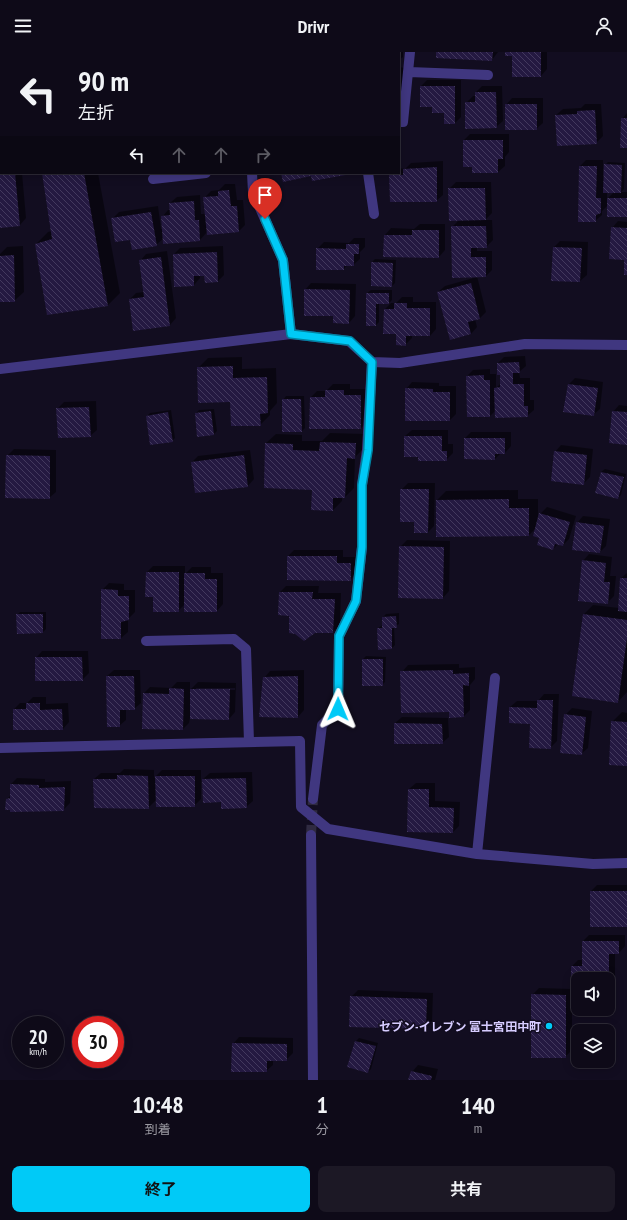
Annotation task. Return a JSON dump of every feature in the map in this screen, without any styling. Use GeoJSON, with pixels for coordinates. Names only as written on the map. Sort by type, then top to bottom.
{"type":"FeatureCollection","features":[{"type":"Feature","properties":{"kind":"street"},"geometry":{"type":"LineString","coordinates":[[400,122],[403,122],[410,52]]}},
{"type":"Feature","properties":{"kind":"street"},"geometry":{"type":"LineString","coordinates":[[409,72],[488,75]]}},
{"type":"Feature","properties":{"kind":"street"},"geometry":{"type":"LineString","coordinates":[[154,179],[197,174]]}},
{"type":"Feature","properties":{"kind":"street"},"geometry":{"type":"LineString","coordinates":[[252,174],[253,192],[283,260],[291,334]]}},
{"type":"Feature","properties":{"kind":"street"},"geometry":{"type":"LineString","coordinates":[[368,174],[374,214]]}},
{"type":"Feature","properties":{"kind":"street"},"geometry":{"type":"LineString","coordinates":[[0,369],[291,334],[350,341],[372,362],[400,363],[525,344],[627,345]]}},
{"type":"Feature","properties":{"kind":"street"},"geometry":{"type":"LineString","coordinates":[[313,799],[322,725],[338,709],[339,636],[356,601],[362,547],[362,485],[368,450],[372,362]]}},
{"type":"Feature","properties":{"kind":"street"},"geometry":{"type":"LineString","coordinates":[[146,641],[234,639],[246,649],[249,742]]}},
{"type":"Feature","properties":{"kind":"street"},"geometry":{"type":"LineString","coordinates":[[477,854],[495,678]]}},
{"type":"Feature","properties":{"kind":"street"},"geometry":{"type":"LineString","coordinates":[[0,748],[300,741],[301,807],[328,829],[477,854],[593,864],[627,863]]}},
{"type":"Feature","properties":{"kind":"street"},"geometry":{"type":"LineString","coordinates":[[311,835],[313,1080]]}},
{"type":"Feature","properties":{"kind":"building"},"geometry":{"type":"Polygon","coordinates":[[[436,52],[493,52],[492,61],[436,58],[436,52]]]}},
{"type":"Feature","properties":{"kind":"building"},"geometry":{"type":"Polygon","coordinates":[[[505,52],[541,52],[541,77],[512,77],[512,56],[505,56],[505,52]]]}},
{"type":"Feature","properties":{"kind":"building"},"geometry":{"type":"Polygon","coordinates":[[[420,86],[455,86],[455,124],[444,124],[444,113],[432,113],[432,107],[420,107],[420,86]]]}},
{"type":"Feature","properties":{"kind":"building"},"geometry":{"type":"Polygon","coordinates":[[[475,92],[496,92],[497,128],[465,129],[465,102],[475,102],[475,92]]]}},
{"type":"Feature","properties":{"kind":"building"},"geometry":{"type":"Polygon","coordinates":[[[505,104],[537,104],[537,130],[505,130],[505,104]]]}},
{"type":"Feature","properties":{"kind":"building"},"geometry":{"type":"Polygon","coordinates":[[[595,110],[597,144],[557,146],[555,115],[577,114],[577,111],[595,110]]]}},
{"type":"Feature","properties":{"kind":"building"},"geometry":{"type":"Polygon","coordinates":[[[621,118],[627,118],[627,148],[620,148],[621,118]]]}},
{"type":"Feature","properties":{"kind":"building"},"geometry":{"type":"Polygon","coordinates":[[[463,140],[503,140],[503,159],[498,159],[498,173],[472,173],[472,167],[463,167],[463,140]]]}},
{"type":"Feature","properties":{"kind":"building"},"geometry":{"type":"Polygon","coordinates":[[[604,164],[622,165],[621,193],[603,193],[604,164]]]}},
{"type":"Feature","properties":{"kind":"building"},"geometry":{"type":"Polygon","coordinates":[[[579,166],[597,166],[596,198],[601,198],[601,213],[596,215],[596,222],[578,222],[579,166]]]}},
{"type":"Feature","properties":{"kind":"building"},"geometry":{"type":"Polygon","coordinates":[[[437,167],[437,202],[390,202],[389,174],[403,175],[403,169],[437,167]]]}},
{"type":"Feature","properties":{"kind":"building"},"geometry":{"type":"Polygon","coordinates":[[[0,174],[15,174],[20,226],[0,228],[0,174]]]}},
{"type":"Feature","properties":{"kind":"building"},"geometry":{"type":"Polygon","coordinates":[[[42,174],[84,174],[108,306],[47,315],[35,244],[52,239],[42,174]]]}},
{"type":"Feature","properties":{"kind":"building"},"geometry":{"type":"Polygon","coordinates":[[[281,174],[351,174],[312,181],[311,176],[283,182],[281,174]]]}},
{"type":"Feature","properties":{"kind":"building"},"geometry":{"type":"Polygon","coordinates":[[[448,188],[485,188],[486,220],[449,221],[448,188]]]}},
{"type":"Feature","properties":{"kind":"building"},"geometry":{"type":"Polygon","coordinates":[[[229,190],[231,206],[237,206],[239,232],[207,235],[203,197],[218,196],[218,191],[229,190]]]}},
{"type":"Feature","properties":{"kind":"building"},"geometry":{"type":"Polygon","coordinates":[[[607,198],[627,198],[627,217],[607,217],[607,198]]]}},
{"type":"Feature","properties":{"kind":"building"},"geometry":{"type":"Polygon","coordinates":[[[194,201],[195,220],[199,220],[200,241],[163,244],[161,216],[170,215],[169,203],[194,201]]]}},
{"type":"Feature","properties":{"kind":"building"},"geometry":{"type":"Polygon","coordinates":[[[151,212],[157,246],[132,250],[130,240],[115,242],[111,218],[151,212]]]}},
{"type":"Feature","properties":{"kind":"building"},"geometry":{"type":"Polygon","coordinates":[[[451,226],[486,226],[487,248],[471,248],[471,257],[486,257],[486,277],[452,278],[451,226]]]}},
{"type":"Feature","properties":{"kind":"building"},"geometry":{"type":"Polygon","coordinates":[[[611,227],[627,228],[627,275],[624,275],[624,260],[609,259],[611,227]]]}},
{"type":"Feature","properties":{"kind":"building"},"geometry":{"type":"Polygon","coordinates":[[[412,230],[439,230],[439,258],[383,257],[384,235],[412,235],[412,230]]]}},
{"type":"Feature","properties":{"kind":"building"},"geometry":{"type":"Polygon","coordinates":[[[346,244],[359,244],[359,254],[354,254],[354,266],[344,266],[344,270],[316,270],[316,248],[346,249],[346,244]]]}},
{"type":"Feature","properties":{"kind":"building"},"geometry":{"type":"Polygon","coordinates":[[[553,247],[582,248],[580,282],[551,281],[553,247]]]}},
{"type":"Feature","properties":{"kind":"building"},"geometry":{"type":"Polygon","coordinates":[[[217,252],[218,282],[205,283],[204,276],[194,276],[194,286],[174,287],[173,254],[217,252]]]}},
{"type":"Feature","properties":{"kind":"building"},"geometry":{"type":"Polygon","coordinates":[[[14,255],[15,302],[0,302],[0,256],[14,255]]]}},
{"type":"Feature","properties":{"kind":"building"},"geometry":{"type":"Polygon","coordinates":[[[161,257],[170,326],[133,331],[129,299],[144,297],[139,260],[161,257]]]}},
{"type":"Feature","properties":{"kind":"building"},"geometry":{"type":"Polygon","coordinates":[[[371,262],[393,263],[392,287],[371,286],[371,262]]]}},
{"type":"Feature","properties":{"kind":"building"},"geometry":{"type":"Polygon","coordinates":[[[471,283],[480,319],[468,322],[471,334],[450,340],[437,292],[471,283]]]}},
{"type":"Feature","properties":{"kind":"building"},"geometry":{"type":"Polygon","coordinates":[[[304,289],[350,290],[349,324],[333,323],[333,316],[304,316],[304,289]]]}},
{"type":"Feature","properties":{"kind":"building"},"geometry":{"type":"Polygon","coordinates":[[[366,293],[389,293],[389,304],[376,304],[376,326],[366,326],[366,293]]]}},
{"type":"Feature","properties":{"kind":"building"},"geometry":{"type":"Polygon","coordinates":[[[394,303],[407,303],[407,308],[430,308],[430,336],[406,336],[406,346],[396,345],[396,334],[383,334],[384,309],[394,309],[394,303]]]}},
{"type":"Feature","properties":{"kind":"building"},"geometry":{"type":"Polygon","coordinates":[[[519,362],[520,373],[513,373],[513,384],[524,384],[524,406],[528,406],[528,417],[495,418],[494,388],[500,387],[500,375],[497,375],[497,363],[519,362]]]}},
{"type":"Feature","properties":{"kind":"building"},"geometry":{"type":"Polygon","coordinates":[[[233,366],[233,378],[267,377],[268,413],[260,414],[261,426],[231,426],[230,402],[198,403],[197,367],[233,366]]]}},
{"type":"Feature","properties":{"kind":"building"},"geometry":{"type":"Polygon","coordinates":[[[484,375],[484,380],[490,380],[490,417],[467,417],[466,376],[484,375]]]}},
{"type":"Feature","properties":{"kind":"building"},"geometry":{"type":"Polygon","coordinates":[[[568,384],[598,388],[594,416],[563,412],[568,384]]]}},
{"type":"Feature","properties":{"kind":"building"},"geometry":{"type":"Polygon","coordinates":[[[405,388],[433,389],[433,392],[450,392],[450,421],[405,421],[405,388]]]}},
{"type":"Feature","properties":{"kind":"building"},"geometry":{"type":"Polygon","coordinates":[[[325,390],[344,390],[344,395],[361,395],[361,429],[309,429],[310,397],[325,397],[325,390]]]}},
{"type":"Feature","properties":{"kind":"building"},"geometry":{"type":"Polygon","coordinates":[[[282,399],[301,399],[302,432],[282,432],[282,399]]]}},
{"type":"Feature","properties":{"kind":"building"},"geometry":{"type":"Polygon","coordinates":[[[89,407],[91,437],[58,438],[56,408],[89,407]]]}},
{"type":"Feature","properties":{"kind":"building"},"geometry":{"type":"Polygon","coordinates":[[[211,411],[214,435],[197,437],[195,413],[211,411]]]}},
{"type":"Feature","properties":{"kind":"building"},"geometry":{"type":"Polygon","coordinates":[[[612,411],[627,412],[627,445],[609,443],[612,411]]]}},
{"type":"Feature","properties":{"kind":"building"},"geometry":{"type":"Polygon","coordinates":[[[168,412],[173,442],[150,445],[146,416],[168,412]]]}},
{"type":"Feature","properties":{"kind":"building"},"geometry":{"type":"Polygon","coordinates":[[[404,436],[442,436],[442,451],[447,451],[447,461],[418,461],[418,457],[404,457],[404,436]]]}},
{"type":"Feature","properties":{"kind":"building"},"geometry":{"type":"Polygon","coordinates":[[[464,438],[505,438],[505,454],[495,454],[495,460],[464,459],[464,438]]]}},
{"type":"Feature","properties":{"kind":"building"},"geometry":{"type":"Polygon","coordinates":[[[320,442],[356,443],[355,459],[347,458],[345,498],[333,498],[333,511],[311,510],[312,490],[264,488],[265,443],[293,444],[293,450],[319,451],[320,442]]]}},
{"type":"Feature","properties":{"kind":"building"},"geometry":{"type":"Polygon","coordinates":[[[554,451],[587,455],[584,485],[551,481],[554,451]]]}},
{"type":"Feature","properties":{"kind":"building"},"geometry":{"type":"Polygon","coordinates":[[[6,455],[50,456],[50,499],[5,498],[6,455]]]}},
{"type":"Feature","properties":{"kind":"building"},"geometry":{"type":"Polygon","coordinates":[[[244,455],[248,487],[195,493],[191,462],[244,455]]]}},
{"type":"Feature","properties":{"kind":"building"},"geometry":{"type":"Polygon","coordinates":[[[601,472],[624,477],[618,499],[595,493],[601,472]]]}},
{"type":"Feature","properties":{"kind":"building"},"geometry":{"type":"Polygon","coordinates":[[[400,489],[429,489],[428,533],[414,533],[414,522],[400,522],[400,489]]]}},
{"type":"Feature","properties":{"kind":"building"},"geometry":{"type":"Polygon","coordinates":[[[509,499],[509,508],[529,508],[529,536],[436,537],[436,500],[509,499]]]}},
{"type":"Feature","properties":{"kind":"building"},"geometry":{"type":"Polygon","coordinates":[[[539,513],[570,522],[563,546],[555,544],[553,550],[537,545],[539,538],[533,536],[539,513]]]}},
{"type":"Feature","properties":{"kind":"building"},"geometry":{"type":"Polygon","coordinates":[[[576,522],[604,526],[600,553],[572,550],[576,522]]]}},
{"type":"Feature","properties":{"kind":"building"},"geometry":{"type":"Polygon","coordinates":[[[399,546],[444,547],[443,599],[398,598],[399,546]]]}},
{"type":"Feature","properties":{"kind":"building"},"geometry":{"type":"Polygon","coordinates":[[[287,556],[337,556],[337,563],[351,563],[351,581],[287,580],[287,556]]]}},
{"type":"Feature","properties":{"kind":"building"},"geometry":{"type":"Polygon","coordinates":[[[582,560],[606,563],[604,582],[610,582],[608,604],[578,601],[582,560]]]}},
{"type":"Feature","properties":{"kind":"building"},"geometry":{"type":"Polygon","coordinates":[[[146,572],[179,572],[179,612],[153,612],[153,597],[145,597],[146,572]]]}},
{"type":"Feature","properties":{"kind":"building"},"geometry":{"type":"Polygon","coordinates":[[[184,573],[205,573],[205,579],[217,579],[217,612],[184,612],[184,573]]]}},
{"type":"Feature","properties":{"kind":"building"},"geometry":{"type":"Polygon","coordinates":[[[620,578],[627,578],[627,612],[618,611],[620,578]]]}},
{"type":"Feature","properties":{"kind":"building"},"geometry":{"type":"Polygon","coordinates":[[[101,589],[118,590],[118,596],[129,596],[129,620],[121,622],[121,639],[101,639],[101,589]]]}},
{"type":"Feature","properties":{"kind":"building"},"geometry":{"type":"Polygon","coordinates":[[[279,592],[313,592],[312,599],[335,599],[333,633],[315,633],[304,641],[295,634],[289,633],[289,616],[278,615],[279,592]]]}},
{"type":"Feature","properties":{"kind":"building"},"geometry":{"type":"Polygon","coordinates":[[[16,614],[43,614],[43,633],[17,634],[16,614]]]}},
{"type":"Feature","properties":{"kind":"building"},"geometry":{"type":"Polygon","coordinates":[[[583,614],[627,620],[627,638],[618,703],[572,696],[583,614]]]}},
{"type":"Feature","properties":{"kind":"building"},"geometry":{"type":"Polygon","coordinates":[[[396,616],[397,628],[392,628],[392,649],[378,650],[377,628],[382,628],[382,617],[396,616]]]}},
{"type":"Feature","properties":{"kind":"building"},"geometry":{"type":"Polygon","coordinates":[[[35,657],[82,657],[83,681],[35,681],[35,657]]]}},
{"type":"Feature","properties":{"kind":"building"},"geometry":{"type":"Polygon","coordinates":[[[362,659],[383,659],[383,686],[362,686],[362,659]]]}},
{"type":"Feature","properties":{"kind":"building"},"geometry":{"type":"Polygon","coordinates":[[[453,670],[453,674],[469,673],[469,686],[463,685],[464,717],[449,718],[449,712],[401,713],[400,671],[453,670]]]}},
{"type":"Feature","properties":{"kind":"building"},"geometry":{"type":"Polygon","coordinates":[[[106,676],[134,676],[135,710],[120,710],[120,727],[107,727],[106,676]]]}},
{"type":"Feature","properties":{"kind":"building"},"geometry":{"type":"Polygon","coordinates":[[[298,676],[298,718],[259,717],[263,677],[298,676]]]}},
{"type":"Feature","properties":{"kind":"building"},"geometry":{"type":"Polygon","coordinates":[[[169,688],[184,689],[183,730],[142,729],[143,693],[169,694],[169,688]]]}},
{"type":"Feature","properties":{"kind":"building"},"geometry":{"type":"Polygon","coordinates":[[[190,689],[230,689],[229,720],[190,719],[190,689]]]}},
{"type":"Feature","properties":{"kind":"building"},"geometry":{"type":"Polygon","coordinates":[[[537,700],[553,700],[551,749],[529,748],[530,724],[509,723],[509,707],[537,708],[537,700]]]}},
{"type":"Feature","properties":{"kind":"building"},"geometry":{"type":"Polygon","coordinates":[[[26,703],[40,703],[40,710],[62,709],[63,730],[13,730],[13,709],[26,709],[26,703]]]}},
{"type":"Feature","properties":{"kind":"building"},"geometry":{"type":"Polygon","coordinates":[[[564,714],[586,717],[582,755],[560,753],[564,714]]]}},
{"type":"Feature","properties":{"kind":"building"},"geometry":{"type":"Polygon","coordinates":[[[611,721],[627,722],[627,766],[609,765],[611,721]]]}},
{"type":"Feature","properties":{"kind":"building"},"geometry":{"type":"Polygon","coordinates":[[[394,723],[442,724],[443,744],[394,744],[394,723]]]}},
{"type":"Feature","properties":{"kind":"building"},"geometry":{"type":"Polygon","coordinates":[[[117,775],[148,776],[149,809],[94,808],[93,779],[117,779],[117,775]]]}},
{"type":"Feature","properties":{"kind":"building"},"geometry":{"type":"Polygon","coordinates":[[[155,776],[195,776],[195,807],[156,807],[155,776]]]}},
{"type":"Feature","properties":{"kind":"building"},"geometry":{"type":"Polygon","coordinates":[[[246,778],[247,808],[221,809],[221,802],[203,803],[202,779],[246,778]]]}},
{"type":"Feature","properties":{"kind":"building"},"geometry":{"type":"Polygon","coordinates":[[[10,784],[39,785],[39,788],[65,787],[64,811],[10,812],[10,810],[5,810],[6,799],[10,798],[10,784]]]}},
{"type":"Feature","properties":{"kind":"building"},"geometry":{"type":"Polygon","coordinates":[[[408,789],[429,789],[429,807],[454,808],[453,833],[407,832],[408,789]]]}},
{"type":"Feature","properties":{"kind":"building"},"geometry":{"type":"Polygon","coordinates":[[[590,891],[627,891],[627,927],[590,927],[590,891]]]}},
{"type":"Feature","properties":{"kind":"building"},"geometry":{"type":"Polygon","coordinates":[[[582,941],[619,941],[619,954],[609,954],[609,972],[571,972],[571,966],[582,966],[582,941]]]}},
{"type":"Feature","properties":{"kind":"building"},"geometry":{"type":"Polygon","coordinates":[[[531,994],[566,995],[566,1058],[531,1058],[531,994]]]}},
{"type":"Feature","properties":{"kind":"building"},"geometry":{"type":"Polygon","coordinates":[[[350,996],[427,999],[426,1029],[349,1027],[350,996]]]}},
{"type":"Feature","properties":{"kind":"building"},"geometry":{"type":"Polygon","coordinates":[[[355,1041],[376,1046],[368,1073],[347,1067],[355,1041]]]}},
{"type":"Feature","properties":{"kind":"building"},"geometry":{"type":"Polygon","coordinates":[[[232,1043],[287,1044],[287,1061],[267,1061],[267,1072],[231,1072],[232,1043]]]}},
{"type":"Feature","properties":{"kind":"building"},"geometry":{"type":"Polygon","coordinates":[[[411,1071],[432,1076],[431,1080],[408,1080],[411,1071]]]}},
{"type":"Feature","properties":{"kind":"tunnel"},"geometry":{"type":"LineString","coordinates":[[311,835],[313,799]]}},
{"type":"Feature","properties":{"kind":"place","name":"セブン-イレブン 富士宮田中町"},"geometry":{"type":"Point","coordinates":[549,1026]}},
{"type":"Feature","properties":{"kind":"route"},"geometry":{"type":"LineString","coordinates":[[265,219],[283,260],[291,334],[350,341],[372,362],[368,450],[362,485],[362,547],[356,601],[339,636],[338,709]]}}]}
